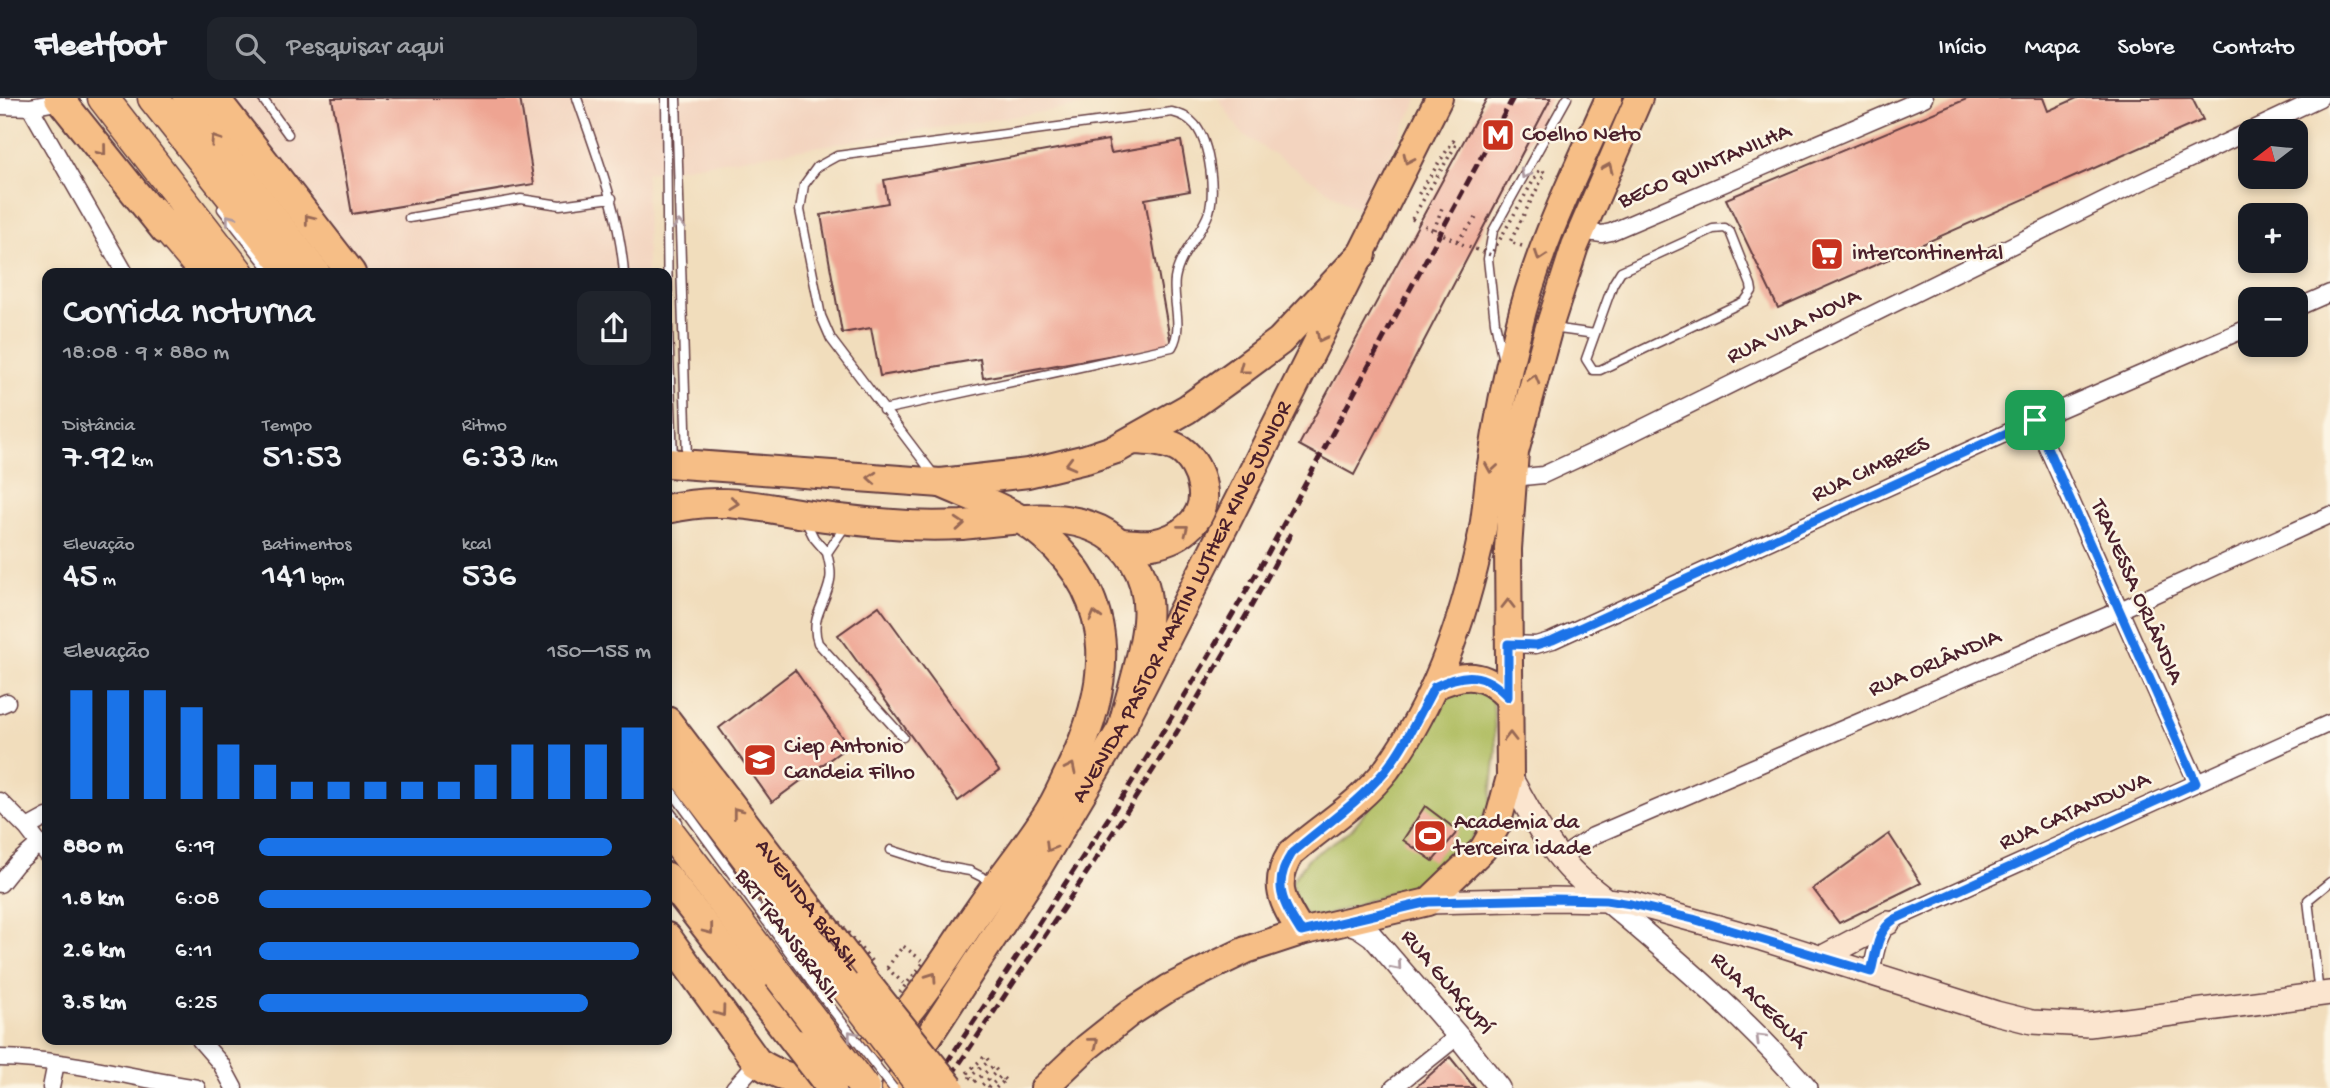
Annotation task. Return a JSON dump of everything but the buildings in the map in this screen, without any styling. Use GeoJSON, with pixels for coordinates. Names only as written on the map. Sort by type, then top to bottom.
{"type":"FeatureCollection","features":[{"type":"Feature","properties":{"kind":"highway"},"geometry":{"type":"LineString","coordinates":[[103,98],[235,268]]}},
{"type":"Feature","properties":{"kind":"highway"},"geometry":{"type":"LineString","coordinates":[[153,98],[288,268]]}},
{"type":"Feature","properties":{"kind":"highway"},"geometry":{"type":"LineString","coordinates":[[166,98],[180,133]]}},
{"type":"Feature","properties":{"kind":"highway"},"geometry":{"type":"LineString","coordinates":[[187,98],[229,160],[312,268]]}},
{"type":"Feature","properties":{"kind":"highway"},"geometry":{"type":"LineString","coordinates":[[215,98],[347,268]]}},
{"type":"Feature","properties":{"kind":"highway"},"geometry":{"type":"LineString","coordinates":[[61,99],[201,268]]}},
{"type":"Feature","properties":{"kind":"highway"},"geometry":{"type":"LineString","coordinates":[[152,211],[191,268]]}},
{"type":"Feature","properties":{"kind":"highway"},"geometry":{"type":"LineString","coordinates":[[676,464],[940,483],[1000,477],[1058,467],[1116,449],[1187,410],[1280,341],[1362,254]]}},
{"type":"Feature","properties":{"kind":"highway"},"geometry":{"type":"LineString","coordinates":[[1120,543],[1149,544],[1179,535],[1200,515],[1203,505],[1204,494],[1200,476],[1181,450],[1162,442],[1134,440]]}},
{"type":"Feature","properties":{"kind":"highway"},"geometry":{"type":"LineString","coordinates":[[672,944],[757,1062],[775,1074],[806,1085],[844,1067],[875,1046],[895,1025],[1048,814],[1076,758],[1093,715],[1101,683],[1102,647],[1090,594],[1064,557],[1043,535],[994,506],[940,483]]}},
{"type":"Feature","properties":{"kind":"highway"},"geometry":{"type":"LineString","coordinates":[[672,508],[694,502],[728,502],[849,521],[918,526],[962,525],[1017,519],[1068,521],[1104,531],[1120,543],[1139,569],[1148,603],[1145,634],[1123,725]]}},
{"type":"Feature","properties":{"kind":"highway","name":"AVENIDA BRASIL"},"geometry":{"type":"LineString","coordinates":[[672,727],[877,976],[950,1088]]}},
{"type":"Feature","properties":{"kind":"highway","name":"AVENIDA BRASIL"},"geometry":{"type":"LineString","coordinates":[[672,760],[923,1088]]}},
{"type":"Feature","properties":{"kind":"highway"},"geometry":{"type":"LineString","coordinates":[[675,829],[779,976],[864,1080]]}},
{"type":"Feature","properties":{"kind":"highway"},"geometry":{"type":"LineString","coordinates":[[672,883],[797,1044],[806,1085]]}},
{"type":"Feature","properties":{"kind":"main road","name":"AVENIDA PASTOR MARTIN LUTHER KING JUNIOR"},"geometry":{"type":"LineString","coordinates":[[894,1088],[1034,875],[1123,725],[1439,98]]}},
{"type":"Feature","properties":{"kind":"main road"},"geometry":{"type":"LineString","coordinates":[[1301,932],[1286,907],[1280,890],[1280,876],[1284,865],[1292,853],[1362,795],[1385,770],[1434,687],[1463,609],[1482,532],[1495,439],[1518,326],[1541,253],[1609,98]]}},
{"type":"Feature","properties":{"kind":"main road"},"geometry":{"type":"LineString","coordinates":[[1428,902],[1483,849],[1497,825],[1510,777],[1508,548],[1515,452],[1549,327],[1580,231],[1639,98]]}},
{"type":"Feature","properties":{"kind":"main road"},"geometry":{"type":"LineString","coordinates":[[1434,687],[1466,676],[1482,677],[1499,687],[1508,697]]}},
{"type":"Feature","properties":{"kind":"main road"},"geometry":{"type":"LineString","coordinates":[[1510,777],[1560,858],[1578,878],[1606,900]]}},
{"type":"Feature","properties":{"kind":"main road"},"geometry":{"type":"LineString","coordinates":[[1044,1088],[1086,1048],[1130,1013],[1169,988],[1246,950],[1301,932],[1428,902],[1606,900],[1652,908],[1823,957],[2032,1022],[2116,1023],[2325,994]]}},
{"type":"Feature","properties":{"kind":"main road"},"geometry":{"type":"LineString","coordinates":[[1823,957],[1888,923]]}},
{"type":"Feature","properties":{"kind":"street"},"geometry":{"type":"LineString","coordinates":[[4,98],[0,107],[30,107],[61,99]]}},
{"type":"Feature","properties":{"kind":"street","name":"BECO QUINTANILHA"},"geometry":{"type":"LineString","coordinates":[[1580,231],[1602,234],[1611,232],[1924,98]]}},
{"type":"Feature","properties":{"kind":"street","name":"RUA VILA NOVA"},"geometry":{"type":"LineString","coordinates":[[1513,478],[1543,475],[1610,444],[2122,191],[2320,98]]}},
{"type":"Feature","properties":{"kind":"street"},"geometry":{"type":"LineString","coordinates":[[30,107],[122,268]]}},
{"type":"Feature","properties":{"kind":"street"},"geometry":{"type":"LineString","coordinates":[[2308,303],[2330,293]]}},
{"type":"Feature","properties":{"kind":"street","name":"RUA CIMBRES"},"geometry":{"type":"LineString","coordinates":[[1508,644],[1536,645],[1553,640],[2035,420],[2238,332]]}},
{"type":"Feature","properties":{"kind":"street","name":"TRAVESSA ORLÂNDIA"},"geometry":{"type":"LineString","coordinates":[[2035,420],[2196,783]]}},
{"type":"Feature","properties":{"kind":"street","name":"RUA ORLÂNDIA"},"geometry":{"type":"LineString","coordinates":[[1560,858],[1593,835],[2120,610],[2330,515]]}},
{"type":"Feature","properties":{"kind":"street","name":"RUA CATANDUVA"},"geometry":{"type":"LineString","coordinates":[[1888,923],[2330,723]]}},
{"type":"Feature","properties":{"kind":"street"},"geometry":{"type":"LineString","coordinates":[[0,801],[42,848]]}},
{"type":"Feature","properties":{"kind":"street"},"geometry":{"type":"LineString","coordinates":[[27,828],[42,820]]}},
{"type":"Feature","properties":{"kind":"street"},"geometry":{"type":"LineString","coordinates":[[0,884],[16,864],[42,850]]}},
{"type":"Feature","properties":{"kind":"street","name":"RUA ACEGUÁ"},"geometry":{"type":"LineString","coordinates":[[1606,900],[1688,968],[1776,1053],[1806,1088]]}},
{"type":"Feature","properties":{"kind":"street","name":"RUA GUAÇUPÍ"},"geometry":{"type":"LineString","coordinates":[[1346,922],[1372,936],[1499,1088]]}},
{"type":"Feature","properties":{"kind":"street"},"geometry":{"type":"LineString","coordinates":[[1871,972],[1880,936],[1888,923]]}},
{"type":"Feature","properties":{"kind":"street"},"geometry":{"type":"LineString","coordinates":[[1393,1088],[1458,1036]]}},
{"type":"Feature","properties":{"kind":"street"},"geometry":{"type":"LineString","coordinates":[[204,1045],[221,1064],[234,1088]]}},
{"type":"Feature","properties":{"kind":"street"},"geometry":{"type":"LineString","coordinates":[[0,1058],[55,1063],[116,1080],[197,1088]]}},
{"type":"Feature","properties":{"kind":"street"},"geometry":{"type":"LineString","coordinates":[[734,1088],[757,1062]]}},
{"type":"Feature","properties":{"kind":"street"},"geometry":{"type":"LineString","coordinates":[[51,1088],[55,1063]]}},
{"type":"Feature","properties":{"kind":"lane"},"geometry":{"type":"LineString","coordinates":[[262,98],[288,134]]}},
{"type":"Feature","properties":{"kind":"lane"},"geometry":{"type":"LineString","coordinates":[[577,98],[612,198],[619,226],[623,268]]}},
{"type":"Feature","properties":{"kind":"lane"},"geometry":{"type":"LineString","coordinates":[[666,98],[667,268]]}},
{"type":"Feature","properties":{"kind":"lane"},"geometry":{"type":"LineString","coordinates":[[676,98],[676,464]]}},
{"type":"Feature","properties":{"kind":"lane"},"geometry":{"type":"LineString","coordinates":[[1507,376],[1489,280],[1489,246],[1499,219],[1567,98]]}},
{"type":"Feature","properties":{"kind":"lane"},"geometry":{"type":"LineString","coordinates":[[883,410],[1172,347],[1177,339],[1174,294],[1179,262],[1207,218],[1212,205],[1206,146],[1196,127],[1185,115],[1172,112],[837,156],[817,167],[804,185],[800,210],[821,316],[831,339],[883,410],[940,483]]}},
{"type":"Feature","properties":{"kind":"lane"},"geometry":{"type":"LineString","coordinates":[[213,196],[268,268]]}},
{"type":"Feature","properties":{"kind":"lane"},"geometry":{"type":"LineString","coordinates":[[409,218],[521,199],[559,205],[612,198]]}},
{"type":"Feature","properties":{"kind":"lane"},"geometry":{"type":"LineString","coordinates":[[1725,228],[1730,232],[1751,285],[1752,291],[1745,301],[1600,370],[1593,370],[1586,359],[1595,334],[1613,284],[1621,271],[1713,229],[1725,228]]}},
{"type":"Feature","properties":{"kind":"lane"},"geometry":{"type":"LineString","coordinates":[[1549,327],[1595,334]]}},
{"type":"Feature","properties":{"kind":"lane"},"geometry":{"type":"LineString","coordinates":[[672,396],[676,464]]}},
{"type":"Feature","properties":{"kind":"lane"},"geometry":{"type":"LineString","coordinates":[[801,513],[814,538],[827,553],[831,578],[814,626],[818,643],[903,737]]}},
{"type":"Feature","properties":{"kind":"lane"},"geometry":{"type":"LineString","coordinates":[[827,553],[849,521]]}},
{"type":"Feature","properties":{"kind":"lane","name":"BRT TRANSBRASIL"},"geometry":{"type":"LineString","coordinates":[[672,792],[811,982],[894,1088]]}},
{"type":"Feature","properties":{"kind":"lane"},"geometry":{"type":"LineString","coordinates":[[891,850],[941,866],[970,871],[996,885]]}},
{"type":"Feature","properties":{"kind":"lane"},"geometry":{"type":"LineString","coordinates":[[2325,994],[2308,900],[2330,882]]}},
{"type":"Feature","properties":{"kind":"lane"},"geometry":{"type":"LineString","coordinates":[[848,1050],[864,1080]]}},
{"type":"Feature","properties":{"kind":"path"},"geometry":{"type":"LineString","coordinates":[[1391,195],[1412,203],[1453,141],[1457,143],[1412,219],[1491,255],[1540,169],[1545,173],[1510,242],[1528,248]]}},
{"type":"Feature","properties":{"kind":"path"},"geometry":{"type":"LineString","coordinates":[[1434,230],[1443,205]]}},
{"type":"Feature","properties":{"kind":"path"},"geometry":{"type":"LineString","coordinates":[[1457,241],[1476,218]]}},
{"type":"Feature","properties":{"kind":"path"},"geometry":{"type":"LineString","coordinates":[[877,976],[903,946],[924,962],[898,994]]}},
{"type":"Feature","properties":{"kind":"path"},"geometry":{"type":"LineString","coordinates":[[985,1056],[989,1061],[970,1077],[974,1082],[993,1066],[997,1071],[977,1088],[964,1075],[985,1056]]}},
{"type":"Feature","properties":{"kind":"path"},"geometry":{"type":"LineString","coordinates":[[988,1088],[1001,1076],[1005,1080],[996,1088]]}},
{"type":"Feature","properties":{"kind":"shaded area"},"geometry":{"type":"Polygon","coordinates":[[[225,98],[1133,98],[646,173],[647,268],[358,268],[225,98]]]}},
{"type":"Feature","properties":{"kind":"shaded area"},"geometry":{"type":"Polygon","coordinates":[[[1218,98],[1419,98],[1359,211],[1241,133],[1218,98]]]}},
{"type":"Feature","properties":{"kind":"green space"},"geometry":{"type":"Polygon","coordinates":[[[1475,677],[1493,701],[1496,751],[1490,805],[1469,843],[1452,865],[1421,882],[1322,917],[1305,914],[1295,900],[1292,881],[1308,859],[1351,830],[1402,767],[1447,692],[1475,677]]]}},
{"type":"Feature","properties":{"kind":"railway"},"geometry":{"type":"LineString","coordinates":[[930,1088],[1125,793],[1204,664],[1268,553],[1513,98]]}},
{"type":"Feature","properties":{"kind":"railway"},"geometry":{"type":"LineString","coordinates":[[943,1088],[1169,745],[1292,531]]}},
{"type":"Feature","properties":{"kind":"place","name":"Coelho Neto"},"geometry":{"type":"Point","coordinates":[1498,135]}},
{"type":"Feature","properties":{"kind":"place","name":"intercontinental"},"geometry":{"type":"Point","coordinates":[1827,254]}},
{"type":"Feature","properties":{"kind":"place","name":"Ciep Antonio Candeia Filho"},"geometry":{"type":"Point","coordinates":[760,760]}},
{"type":"Feature","properties":{"kind":"place","name":"Academia da terceira idade"},"geometry":{"type":"Point","coordinates":[1430,836]}},
{"type":"Feature","properties":{"kind":"route"},"geometry":{"type":"LineString","coordinates":[[2035,420],[2196,783],[1888,923],[1880,936],[1871,972],[1693,919],[1606,900],[1428,902],[1301,932],[1286,907],[1280,890],[1280,876],[1284,865],[1311,835],[1362,795],[1385,770],[1434,687],[1466,676],[1482,677],[1499,687],[1508,697],[1508,644],[1536,645],[1553,640],[2035,420]]}}]}
